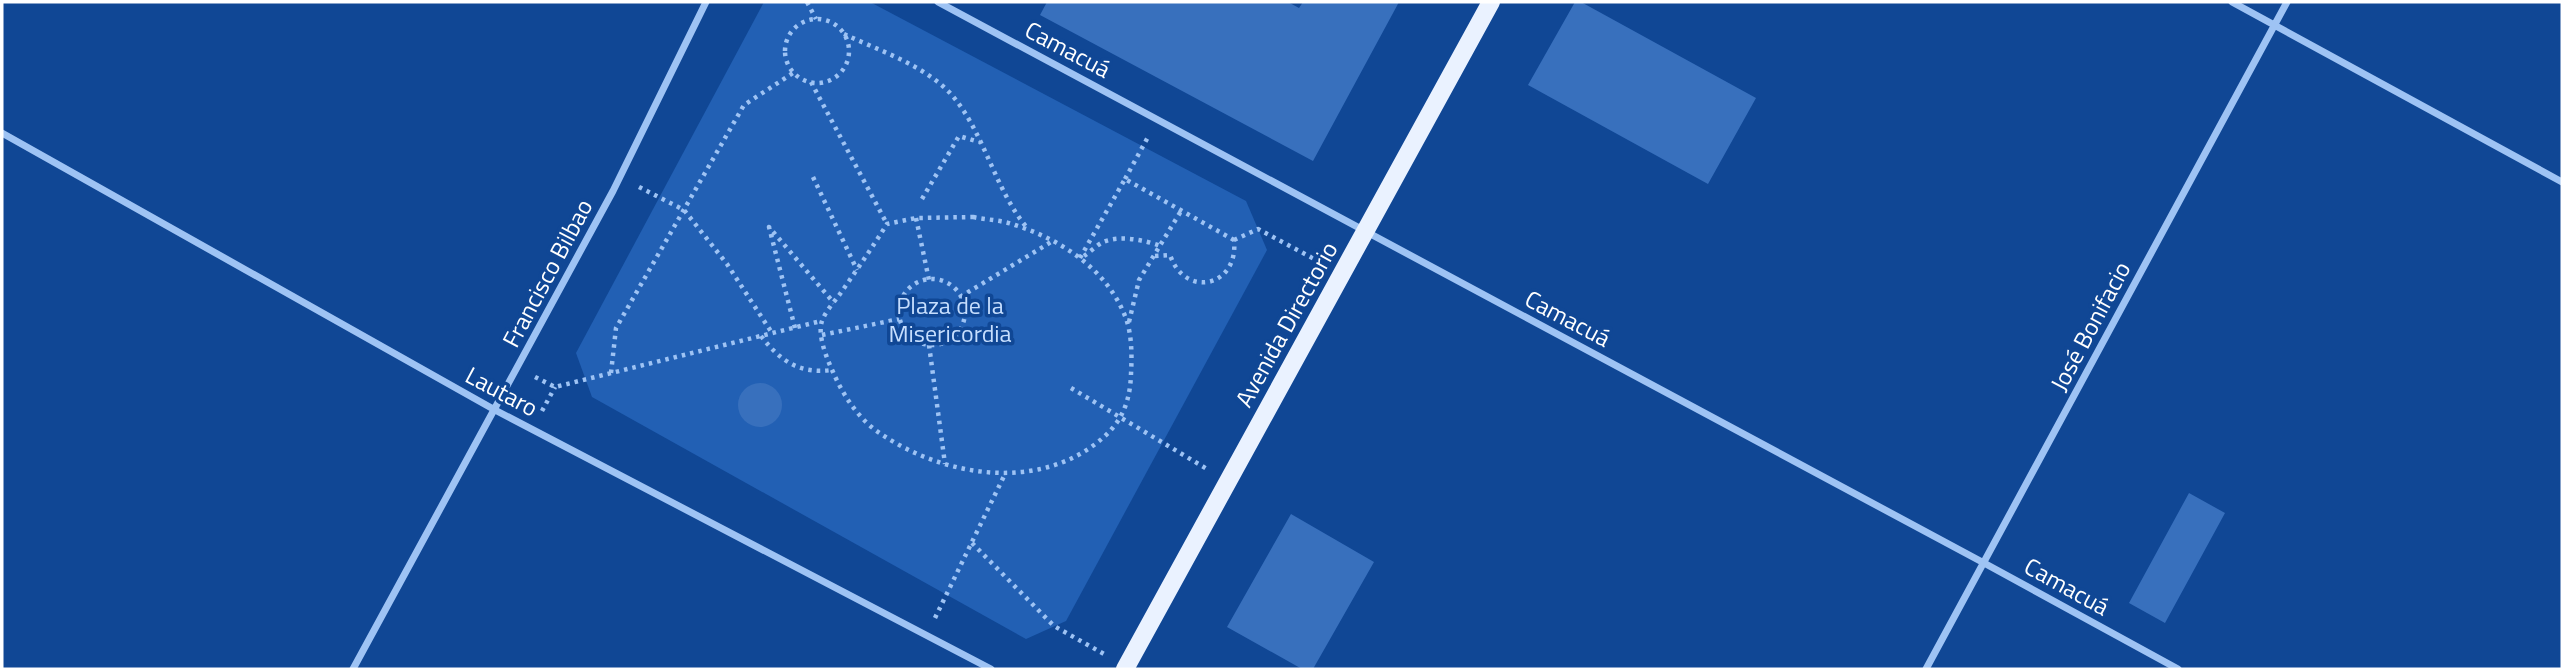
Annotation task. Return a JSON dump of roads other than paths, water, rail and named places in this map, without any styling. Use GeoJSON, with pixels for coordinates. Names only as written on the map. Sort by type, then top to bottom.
{"type":"FeatureCollection","features":[{"type":"Feature","properties":{"kind":"main road","name":"Avenida Directorio"},"geometry":{"type":"LineString","coordinates":[[1126,668],[1491,2]]}},
{"type":"Feature","properties":{"kind":"street","name":"Francisco Bilbao"},"geometry":{"type":"LineString","coordinates":[[353,669],[613,191],[706,2]]}},
{"type":"Feature","properties":{"kind":"street","name":"Camacuá"},"geometry":{"type":"LineString","coordinates":[[939,2],[1984,562],[2178,669]]}},
{"type":"Feature","properties":{"kind":"street"},"geometry":{"type":"LineString","coordinates":[[2232,2],[2562,182]]}},
{"type":"Feature","properties":{"kind":"street","name":"José Bonifacio"},"geometry":{"type":"LineString","coordinates":[[1926,669],[2287,2]]}},
{"type":"Feature","properties":{"kind":"street","name":"Lautaro"},"geometry":{"type":"LineString","coordinates":[[2,132],[495,410],[991,669]]}},
{"type":"Feature","properties":{"kind":"park label","name":"Plaza de la Misericordia"},"geometry":{"type":"Point","coordinates":[950,319]}}]}
